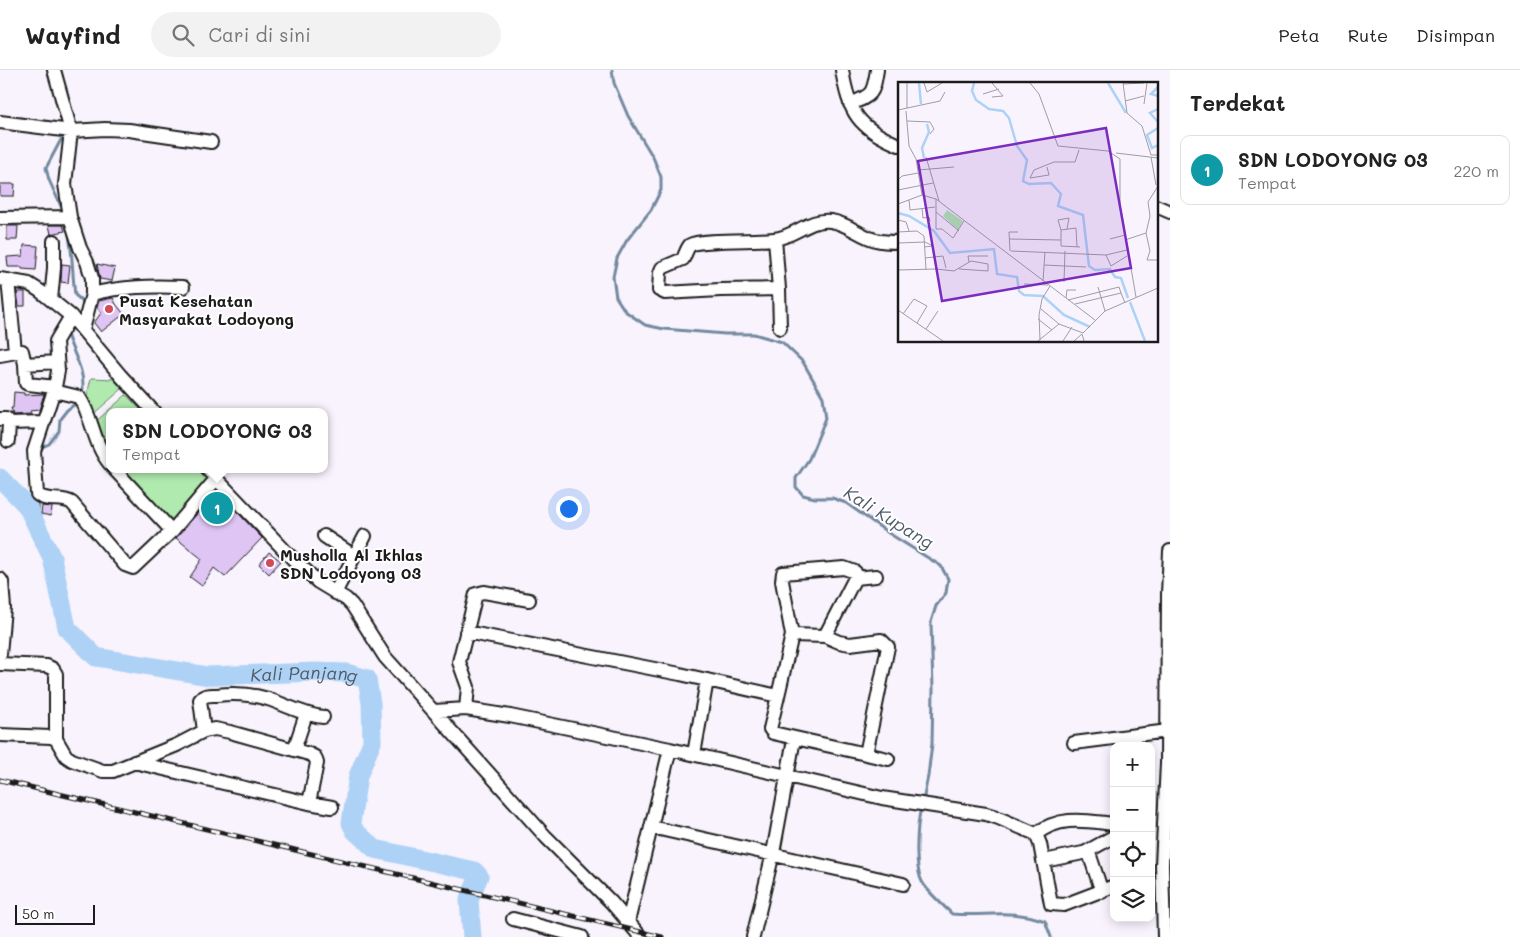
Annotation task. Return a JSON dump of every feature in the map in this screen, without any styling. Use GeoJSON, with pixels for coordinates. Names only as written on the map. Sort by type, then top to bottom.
{"type":"FeatureCollection","features":[{"type":"Feature","properties":{"kind":"street"},"geometry":{"type":"LineString","coordinates":[[54,70],[71,131],[65,184],[70,217],[80,248],[90,270],[92,294],[77,322],[56,341],[58,371],[55,389],[34,451],[38,497],[68,500],[72,503],[129,568],[136,566],[172,531],[216,479]]}},
{"type":"Feature","properties":{"kind":"street"},"geometry":{"type":"LineString","coordinates":[[841,70],[845,91],[850,104],[863,126],[879,137],[898,145]]}},
{"type":"Feature","properties":{"kind":"street"},"geometry":{"type":"LineString","coordinates":[[850,104],[870,94],[873,90],[877,70]]}},
{"type":"Feature","properties":{"kind":"street"},"geometry":{"type":"LineString","coordinates":[[0,122],[71,131],[129,130],[211,142]]}},
{"type":"Feature","properties":{"kind":"street"},"geometry":{"type":"LineString","coordinates":[[1158,207],[1170,212]]}},
{"type":"Feature","properties":{"kind":"street"},"geometry":{"type":"LineString","coordinates":[[0,218],[70,217]]}},
{"type":"Feature","properties":{"kind":"street"},"geometry":{"type":"LineString","coordinates":[[779,289],[665,293],[659,290],[660,273],[662,268],[683,259],[690,245],[721,241],[775,239],[795,234],[812,223],[825,220],[852,227],[875,240],[898,242]]}},
{"type":"Feature","properties":{"kind":"street"},"geometry":{"type":"LineString","coordinates":[[775,239],[780,328]]}},
{"type":"Feature","properties":{"kind":"street"},"geometry":{"type":"LineString","coordinates":[[51,300],[54,241]]}},
{"type":"Feature","properties":{"kind":"street"},"geometry":{"type":"LineString","coordinates":[[15,351],[4,280],[29,284],[77,322],[121,376],[150,408]]}},
{"type":"Feature","properties":{"kind":"street"},"geometry":{"type":"LineString","coordinates":[[92,294],[130,286],[183,287]]}},
{"type":"Feature","properties":{"kind":"street"},"geometry":{"type":"LineString","coordinates":[[0,355],[22,351],[26,364],[26,382],[28,384],[55,389],[82,402],[101,452],[106,459]]}},
{"type":"Feature","properties":{"kind":"street"},"geometry":{"type":"LineString","coordinates":[[26,364],[57,362]]}},
{"type":"Feature","properties":{"kind":"street"},"geometry":{"type":"LineString","coordinates":[[8,441],[4,421],[44,422]]}},
{"type":"Feature","properties":{"kind":"street"},"geometry":{"type":"LineString","coordinates":[[118,473],[172,531]]}},
{"type":"Feature","properties":{"kind":"street"},"geometry":{"type":"LineString","coordinates":[[211,473],[292,558],[318,582],[346,598],[385,657],[546,837],[611,902],[641,937]]}},
{"type":"Feature","properties":{"kind":"street"},"geometry":{"type":"LineString","coordinates":[[324,536],[354,556]]}},
{"type":"Feature","properties":{"kind":"street"},"geometry":{"type":"LineString","coordinates":[[336,593],[365,536]]}},
{"type":"Feature","properties":{"kind":"street"},"geometry":{"type":"LineString","coordinates":[[1164,937],[1157,867],[1158,827],[1169,763],[1168,594],[1170,551]]}},
{"type":"Feature","properties":{"kind":"street"},"geometry":{"type":"LineString","coordinates":[[825,636],[855,578],[855,572],[844,568],[783,572],[782,581],[792,635],[770,731],[794,739],[888,759]]}},
{"type":"Feature","properties":{"kind":"street"},"geometry":{"type":"LineString","coordinates":[[855,578],[876,576]]}},
{"type":"Feature","properties":{"kind":"street"},"geometry":{"type":"LineString","coordinates":[[0,579],[2,582],[1,595],[4,608],[0,654]]}},
{"type":"Feature","properties":{"kind":"street"},"geometry":{"type":"LineString","coordinates":[[466,709],[468,687],[459,662],[476,594],[484,592],[529,600]]}},
{"type":"Feature","properties":{"kind":"street"},"geometry":{"type":"LineString","coordinates":[[466,632],[778,696]]}},
{"type":"Feature","properties":{"kind":"street"},"geometry":{"type":"LineString","coordinates":[[792,635],[825,636],[850,644],[881,640],[888,647],[866,754]]}},
{"type":"Feature","properties":{"kind":"street"},"geometry":{"type":"LineString","coordinates":[[0,664],[47,666],[54,670],[56,674],[56,739],[66,756],[72,760],[103,771],[113,771],[176,745],[204,731],[215,729],[315,757],[317,763],[309,802]]}},
{"type":"Feature","properties":{"kind":"street"},"geometry":{"type":"LineString","coordinates":[[694,754],[707,680]]}},
{"type":"Feature","properties":{"kind":"street"},"geometry":{"type":"LineString","coordinates":[[204,731],[200,700],[204,696],[229,693],[268,699],[306,714],[323,717]]}},
{"type":"Feature","properties":{"kind":"street"},"geometry":{"type":"LineString","coordinates":[[434,711],[466,709],[510,716],[694,754],[882,798],[934,805],[996,817],[1036,834],[1044,861],[1051,904],[1064,905],[1110,888]]}},
{"type":"Feature","properties":{"kind":"street"},"geometry":{"type":"LineString","coordinates":[[294,750],[306,714]]}},
{"type":"Feature","properties":{"kind":"street"},"geometry":{"type":"LineString","coordinates":[[1074,742],[1168,731]]}},
{"type":"Feature","properties":{"kind":"street"},"geometry":{"type":"LineString","coordinates":[[0,735],[46,736],[56,739]]}},
{"type":"Feature","properties":{"kind":"street"},"geometry":{"type":"LineString","coordinates":[[753,937],[773,854],[794,739]]}},
{"type":"Feature","properties":{"kind":"street"},"geometry":{"type":"LineString","coordinates":[[628,922],[670,749]]}},
{"type":"Feature","properties":{"kind":"street"},"geometry":{"type":"LineString","coordinates":[[134,762],[332,807]]}},
{"type":"Feature","properties":{"kind":"street"},"geometry":{"type":"LineString","coordinates":[[1036,834],[1046,827],[1071,820],[1110,824]]}},
{"type":"Feature","properties":{"kind":"street"},"geometry":{"type":"LineString","coordinates":[[651,827],[903,884]]}},
{"type":"Feature","properties":{"kind":"street"},"geometry":{"type":"LineString","coordinates":[[1044,861],[1086,852],[1110,839]]}},
{"type":"Feature","properties":{"kind":"street"},"geometry":{"type":"LineString","coordinates":[[1086,852],[1091,856],[1102,892]]}},
{"type":"Feature","properties":{"kind":"street"},"geometry":{"type":"LineString","coordinates":[[513,919],[582,937]]}},
{"type":"Feature","properties":{"kind":"green space"},"geometry":{"type":"Polygon","coordinates":[[[91,378],[114,379],[122,389],[91,416],[86,400],[91,378]]]}},
{"type":"Feature","properties":{"kind":"green space"},"geometry":{"type":"Polygon","coordinates":[[[126,395],[139,408],[111,408],[126,395]]]}},
{"type":"Feature","properties":{"kind":"green space"},"geometry":{"type":"Polygon","coordinates":[[[106,413],[106,450],[93,424],[106,413]]]}},
{"type":"Feature","properties":{"kind":"green space"},"geometry":{"type":"Polygon","coordinates":[[[124,473],[204,473],[208,478],[170,525],[124,473]]]}},
{"type":"Feature","properties":{"kind":"building"},"geometry":{"type":"Polygon","coordinates":[[[0,184],[15,184],[14,196],[0,196],[0,184]]]}},
{"type":"Feature","properties":{"kind":"building"},"geometry":{"type":"Polygon","coordinates":[[[49,225],[63,225],[65,231],[51,234],[49,225]]]}},
{"type":"Feature","properties":{"kind":"building"},"geometry":{"type":"Polygon","coordinates":[[[7,226],[18,226],[17,240],[7,240],[7,226]]]}},
{"type":"Feature","properties":{"kind":"building"},"geometry":{"type":"Polygon","coordinates":[[[24,245],[38,246],[36,270],[8,267],[7,257],[23,256],[24,245]]]}},
{"type":"Feature","properties":{"kind":"building"},"geometry":{"type":"Polygon","coordinates":[[[62,264],[70,265],[68,283],[61,282],[62,264]]]}},
{"type":"Feature","properties":{"kind":"building"},"geometry":{"type":"Polygon","coordinates":[[[97,264],[115,268],[112,281],[100,279],[97,264]]]}},
{"type":"Feature","properties":{"kind":"building"},"geometry":{"type":"Polygon","coordinates":[[[17,292],[25,292],[25,306],[19,306],[17,292]]]}},
{"type":"Feature","properties":{"kind":"building","name":"Pusat Kesehatan Masyarakat Lodoyong"},"geometry":{"type":"Polygon","coordinates":[[[113,298],[124,314],[101,332],[94,323],[101,313],[97,307],[99,301],[113,298]]]}},
{"type":"Feature","properties":{"kind":"building"},"geometry":{"type":"Polygon","coordinates":[[[14,392],[24,393],[24,395],[44,394],[39,410],[30,411],[31,414],[13,415],[11,408],[13,408],[14,392]]]}},
{"type":"Feature","properties":{"kind":"building"},"geometry":{"type":"Polygon","coordinates":[[[217,491],[262,538],[225,577],[214,568],[202,586],[190,577],[202,559],[176,538],[217,491]]]}},
{"type":"Feature","properties":{"kind":"building"},"geometry":{"type":"Polygon","coordinates":[[[42,506],[52,507],[51,516],[41,514],[42,506]]]}},
{"type":"Feature","properties":{"kind":"building","name":"Musholla Al Ikhlas SDN Lodoyong 03"},"geometry":{"type":"Polygon","coordinates":[[[269,552],[281,561],[269,574],[259,564],[269,552]]]}},
{"type":"Feature","properties":{"kind":"waterway","name":"Kali Kupang"},"geometry":{"type":"LineString","coordinates":[[612,70],[614,83],[628,116],[653,157],[661,177],[661,190],[651,210],[627,240],[617,258],[613,277],[616,297],[625,311],[645,325],[664,329],[725,334],[754,334],[782,342],[803,362],[823,397],[826,418],[809,459],[796,478],[796,487],[803,495],[815,498],[832,498],[846,503],[890,534],[941,566],[948,579],[946,593],[936,606],[931,622],[932,744],[923,801]]}},
{"type":"Feature","properties":{"kind":"waterway"},"geometry":{"type":"LineString","coordinates":[[64,134],[46,168],[49,180],[64,213]]}},
{"type":"Feature","properties":{"kind":"waterway"},"geometry":{"type":"LineString","coordinates":[[68,231],[75,295],[84,305]]}},
{"type":"Feature","properties":{"kind":"waterway"},"geometry":{"type":"LineString","coordinates":[[74,324],[67,334],[83,379],[82,395]]}},
{"type":"Feature","properties":{"kind":"waterway"},"geometry":{"type":"LineString","coordinates":[[40,448],[49,444],[59,431],[60,419],[67,410],[78,402]]}},
{"type":"Feature","properties":{"kind":"waterway","name":"Kali Panjang"},"geometry":{"type":"LineString","coordinates":[[0,478],[27,506],[52,558],[67,628],[96,657],[208,676],[315,672],[346,673],[367,679],[371,703],[372,742],[358,776],[351,823],[355,831],[375,849],[474,871],[479,876],[469,900],[472,937]]}},
{"type":"Feature","properties":{"kind":"waterway"},"geometry":{"type":"LineString","coordinates":[[33,520],[38,512],[39,501]]}},
{"type":"Feature","properties":{"kind":"waterway","name":"Kali Kupang"},"geometry":{"type":"LineString","coordinates":[[921,807],[917,836],[918,869],[924,885],[934,897],[952,914],[1009,914],[1033,917],[1045,921],[1051,937]]}},
{"type":"Feature","properties":{"kind":"railway"},"geometry":{"type":"LineString","coordinates":[[0,780],[662,937]]}},
{"type":"Feature","properties":{"kind":"place","name":"Pusat Kesehatan Masyarakat Lodoyong"},"geometry":{"type":"Point","coordinates":[109,309]}},
{"type":"Feature","properties":{"kind":"place","name":"SDN LODOYONG 03"},"geometry":{"type":"Point","coordinates":[217,508]}},
{"type":"Feature","properties":{"kind":"place","name":"Musholla Al Ikhlas SDN Lodoyong 03"},"geometry":{"type":"Point","coordinates":[270,563]}}]}
